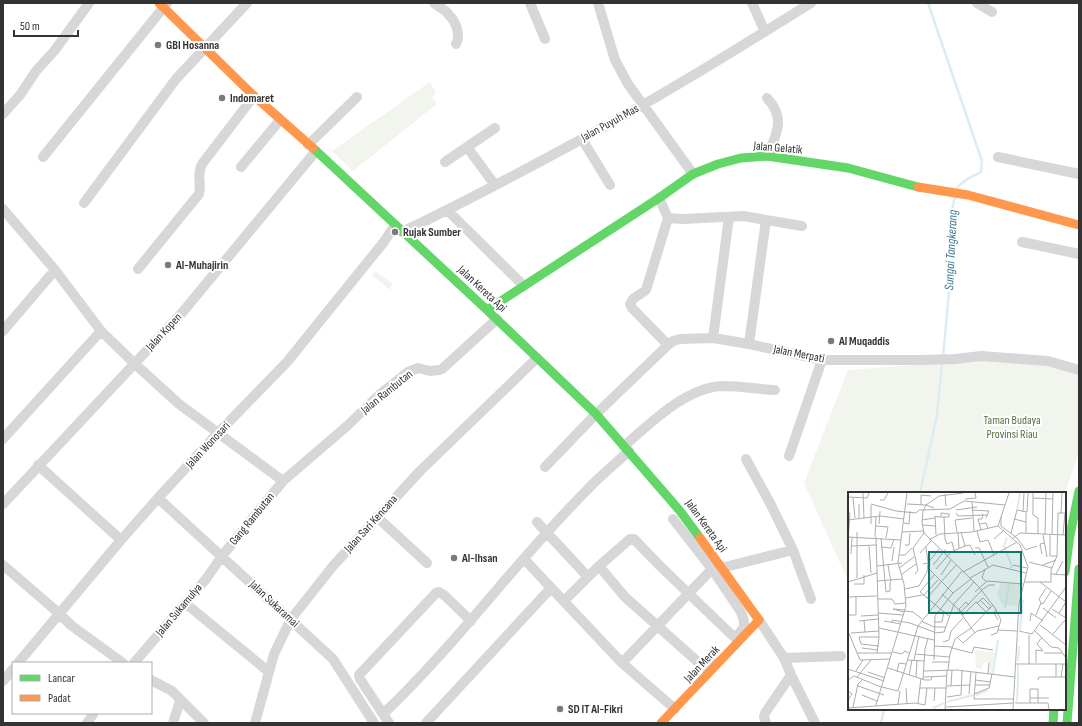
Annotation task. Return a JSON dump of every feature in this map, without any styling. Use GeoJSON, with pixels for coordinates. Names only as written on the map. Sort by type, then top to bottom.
{"type":"FeatureCollection","features":[{"type":"Feature","properties":{"kind":"street"},"geometry":{"type":"LineString","coordinates":[[3,114],[20,96],[36,71],[54,50],[89,3]]}},
{"type":"Feature","properties":{"kind":"street"},"geometry":{"type":"LineString","coordinates":[[84,203],[176,78],[247,3]]}},
{"type":"Feature","properties":{"kind":"street"},"geometry":{"type":"LineString","coordinates":[[434,3],[449,14],[458,31],[459,36],[456,44]]}},
{"type":"Feature","properties":{"kind":"street"},"geometry":{"type":"LineString","coordinates":[[530,3],[545,39]]}},
{"type":"Feature","properties":{"kind":"street"},"geometry":{"type":"LineString","coordinates":[[598,3],[615,60],[628,84],[644,104],[693,174]]}},
{"type":"Feature","properties":{"kind":"street"},"geometry":{"type":"LineString","coordinates":[[752,3],[765,32]]}},
{"type":"Feature","properties":{"kind":"street","name":"Jalan Puyuh Mas"},"geometry":{"type":"LineString","coordinates":[[398,229],[447,210],[582,139],[644,104],[811,3]]}},
{"type":"Feature","properties":{"kind":"street"},"geometry":{"type":"LineString","coordinates":[[977,3],[992,12]]}},
{"type":"Feature","properties":{"kind":"street"},"geometry":{"type":"LineString","coordinates":[[43,157],[163,4]]}},
{"type":"Feature","properties":{"kind":"street","name":"Jalan Kereta Api"},"geometry":{"type":"LineString","coordinates":[[163,4],[254,96],[488,310],[596,414],[680,511],[716,568],[759,620]]}},
{"type":"Feature","properties":{"kind":"street"},"geometry":{"type":"LineString","coordinates":[[138,270],[199,194],[200,188],[198,172],[202,164],[254,96]]}},
{"type":"Feature","properties":{"kind":"street","name":"Jalan Kopen"},"geometry":{"type":"LineString","coordinates":[[3,504],[181,314],[312,148],[357,97]]}},
{"type":"Feature","properties":{"kind":"street"},"geometry":{"type":"LineString","coordinates":[[767,156],[775,140],[779,122],[777,111],[768,98]]}},
{"type":"Feature","properties":{"kind":"street"},"geometry":{"type":"LineString","coordinates":[[241,167],[280,120]]}},
{"type":"Feature","properties":{"kind":"street"},"geometry":{"type":"LineString","coordinates":[[445,162],[496,128]]}},
{"type":"Feature","properties":{"kind":"street"},"geometry":{"type":"LineString","coordinates":[[582,139],[610,185]]}},
{"type":"Feature","properties":{"kind":"street"},"geometry":{"type":"LineString","coordinates":[[467,147],[495,184]]}},
{"type":"Feature","properties":{"kind":"street","name":"Jalan Gelatik"},"geometry":{"type":"LineString","coordinates":[[488,310],[659,198],[693,174],[733,159],[767,156],[848,168],[914,186],[968,194],[1079,225]]}},
{"type":"Feature","properties":{"kind":"street"},"geometry":{"type":"LineString","coordinates":[[998,157],[1079,174]]}},
{"type":"Feature","properties":{"kind":"street"},"geometry":{"type":"LineString","coordinates":[[659,198],[668,218],[646,290],[633,299],[630,304],[632,308],[668,345]]}},
{"type":"Feature","properties":{"kind":"street"},"geometry":{"type":"LineString","coordinates":[[3,209],[55,270],[101,331],[179,404],[283,482]]}},
{"type":"Feature","properties":{"kind":"street"},"geometry":{"type":"LineString","coordinates":[[447,210],[524,286]]}},
{"type":"Feature","properties":{"kind":"street"},"geometry":{"type":"LineString","coordinates":[[668,218],[743,216],[802,226]]}},
{"type":"Feature","properties":{"kind":"street"},"geometry":{"type":"LineString","coordinates":[[713,338],[729,217]]}},
{"type":"Feature","properties":{"kind":"street"},"geometry":{"type":"LineString","coordinates":[[748,344],[766,220]]}},
{"type":"Feature","properties":{"kind":"street","name":"Jalan Wonosari"},"geometry":{"type":"LineString","coordinates":[[19,662],[158,498],[218,433],[287,362],[383,243],[398,229]]}},
{"type":"Feature","properties":{"kind":"street"},"geometry":{"type":"LineString","coordinates":[[1022,242],[1079,254]]}},
{"type":"Feature","properties":{"kind":"street"},"geometry":{"type":"LineString","coordinates":[[3,331],[55,270]]}},
{"type":"Feature","properties":{"kind":"street","name":"Jalan Rambutan"},"geometry":{"type":"LineString","coordinates":[[283,482],[347,426],[378,396],[408,372],[418,368],[430,371],[442,369],[497,319]]}},
{"type":"Feature","properties":{"kind":"street"},"geometry":{"type":"LineString","coordinates":[[3,439],[101,331]]}},
{"type":"Feature","properties":{"kind":"street","name":"Jalan Merpati"},"geometry":{"type":"LineString","coordinates":[[545,467],[596,414],[668,345],[673,341],[680,339],[713,338],[822,360],[923,360],[955,359],[981,356],[1012,357],[1048,361],[1079,370]]}},
{"type":"Feature","properties":{"kind":"street","name":"Jalan Sari Kencana"},"geometry":{"type":"LineString","coordinates":[[255,723],[274,654],[291,619],[333,566],[420,470],[537,358]]}},
{"type":"Feature","properties":{"kind":"street"},"geometry":{"type":"LineString","coordinates":[[789,456],[822,360]]}},
{"type":"Feature","properties":{"kind":"street"},"geometry":{"type":"LineString","coordinates":[[383,714],[407,692],[547,533],[587,490],[627,448],[675,403],[703,390],[722,386],[775,390]]}},
{"type":"Feature","properties":{"kind":"street"},"geometry":{"type":"LineString","coordinates":[[746,459],[793,550],[811,599]]}},
{"type":"Feature","properties":{"kind":"street"},"geometry":{"type":"LineString","coordinates":[[38,465],[121,540]]}},
{"type":"Feature","properties":{"kind":"street","name":"Gang Rambutan"},"geometry":{"type":"LineString","coordinates":[[222,556],[283,482]]}},
{"type":"Feature","properties":{"kind":"street"},"geometry":{"type":"LineString","coordinates":[[1066,565],[1070,535],[1079,491]]}},
{"type":"Feature","properties":{"kind":"street","name":"Jalan Sukaramai"},"geometry":{"type":"LineString","coordinates":[[158,498],[333,659],[374,723]]}},
{"type":"Feature","properties":{"kind":"street"},"geometry":{"type":"LineString","coordinates":[[377,517],[427,563]]}},
{"type":"Feature","properties":{"kind":"street"},"geometry":{"type":"LineString","coordinates":[[599,566],[625,597],[706,670],[744,627],[743,616],[716,568],[673,519]]}},
{"type":"Feature","properties":{"kind":"street"},"geometry":{"type":"LineString","coordinates":[[537,522],[588,577]]}},
{"type":"Feature","properties":{"kind":"street"},"geometry":{"type":"LineString","coordinates":[[564,601],[599,566],[630,539],[634,539],[735,638]]}},
{"type":"Feature","properties":{"kind":"street"},"geometry":{"type":"LineString","coordinates":[[622,663],[689,593],[716,568],[793,550]]}},
{"type":"Feature","properties":{"kind":"street","name":"Jalan Sukamulya"},"geometry":{"type":"LineString","coordinates":[[135,662],[206,579],[222,556]]}},
{"type":"Feature","properties":{"kind":"street"},"geometry":{"type":"LineString","coordinates":[[524,559],[622,663],[675,709]]}},
{"type":"Feature","properties":{"kind":"street"},"geometry":{"type":"LineString","coordinates":[[3,566],[72,626],[122,662]]}},
{"type":"Feature","properties":{"kind":"street"},"geometry":{"type":"LineString","coordinates":[[1067,723],[1079,569]]}},
{"type":"Feature","properties":{"kind":"street"},"geometry":{"type":"LineString","coordinates":[[426,723],[551,588]]}},
{"type":"Feature","properties":{"kind":"street"},"geometry":{"type":"LineString","coordinates":[[390,723],[360,679],[359,675],[436,593],[439,592],[444,596],[470,621]]}},
{"type":"Feature","properties":{"kind":"street"},"geometry":{"type":"LineString","coordinates":[[185,604],[269,672]]}},
{"type":"Feature","properties":{"kind":"street"},"geometry":{"type":"LineString","coordinates":[[759,620],[784,658],[815,723]]}},
{"type":"Feature","properties":{"kind":"street","name":"Jalan Merak"},"geometry":{"type":"LineString","coordinates":[[661,723],[759,620]]}},
{"type":"Feature","properties":{"kind":"street"},"geometry":{"type":"LineString","coordinates":[[784,658],[841,656]]}},
{"type":"Feature","properties":{"kind":"street"},"geometry":{"type":"LineString","coordinates":[[3,682],[12,670]]}},
{"type":"Feature","properties":{"kind":"street"},"geometry":{"type":"LineString","coordinates":[[766,723],[764,717],[765,713],[791,675]]}},
{"type":"Feature","properties":{"kind":"street"},"geometry":{"type":"LineString","coordinates":[[152,681],[172,691],[180,701],[204,723]]}},
{"type":"Feature","properties":{"kind":"street"},"geometry":{"type":"LineString","coordinates":[[174,723],[180,701]]}},
{"type":"Feature","properties":{"kind":"street"},"geometry":{"type":"LineString","coordinates":[[1053,723],[1054,710]]}},
{"type":"Feature","properties":{"kind":"street"},"geometry":{"type":"LineString","coordinates":[[87,723],[93,714]]}},
{"type":"Feature","properties":{"kind":"green space"},"geometry":{"type":"Polygon","coordinates":[[[430,82],[436,93],[432,98],[437,104],[353,171],[332,151],[430,82]]]}},
{"type":"Feature","properties":{"kind":"green space"},"geometry":{"type":"Polygon","coordinates":[[[375,271],[393,284],[390,290],[372,275],[375,271]]]}},
{"type":"Feature","properties":{"kind":"green space","name":"Taman Budaya Provinsi Riau"},"geometry":{"type":"Polygon","coordinates":[[[970,361],[1026,361],[1079,372],[1079,452],[1065,492],[848,492],[848,581],[804,483],[848,370],[970,361]]]}},
{"type":"Feature","properties":{"kind":"waterway","name":"Sungai Tangkerang"},"geometry":{"type":"LineString","coordinates":[[928,3],[982,161],[981,172],[965,180],[957,188]]}},
{"type":"Feature","properties":{"kind":"waterway","name":"Sungai Tangkerang"},"geometry":{"type":"LineString","coordinates":[[943,357],[951,271],[951,215],[955,196]]}},
{"type":"Feature","properties":{"kind":"waterway","name":"Sungai Tangkerang"},"geometry":{"type":"LineString","coordinates":[[920,492],[937,415],[942,362]]}},
{"type":"Feature","properties":{"kind":"waterway","name":"Sungai Tangkerang"},"geometry":{"type":"LineString","coordinates":[[881,723],[884,710]]}},
{"type":"Feature","properties":{"kind":"traffic: fast"},"geometry":{"type":"LineString","coordinates":[[313,148],[596,414],[680,511],[700,538]]}},
{"type":"Feature","properties":{"kind":"traffic: fast"},"geometry":{"type":"LineString","coordinates":[[487,310],[659,198],[693,174],[718,164],[741,158],[767,156],[848,168],[918,187]]}},
{"type":"Feature","properties":{"kind":"traffic: fast"},"geometry":{"type":"LineString","coordinates":[[1066,565],[1070,535],[1079,491]]}},
{"type":"Feature","properties":{"kind":"traffic: fast"},"geometry":{"type":"LineString","coordinates":[[1067,723],[1079,569]]}},
{"type":"Feature","properties":{"kind":"traffic: fast"},"geometry":{"type":"LineString","coordinates":[[1053,723],[1054,710]]}},
{"type":"Feature","properties":{"kind":"traffic: slow"},"geometry":{"type":"LineString","coordinates":[[159,3],[254,96],[313,148]]}},
{"type":"Feature","properties":{"kind":"traffic: slow"},"geometry":{"type":"LineString","coordinates":[[918,187],[968,195],[1079,225]]}},
{"type":"Feature","properties":{"kind":"traffic: slow"},"geometry":{"type":"LineString","coordinates":[[661,723],[759,620],[700,538]]}},
{"type":"Feature","properties":{"kind":"place","name":"GBI Hosanna"},"geometry":{"type":"Point","coordinates":[158,45]}},
{"type":"Feature","properties":{"kind":"place","name":"Indomaret"},"geometry":{"type":"Point","coordinates":[222,98]}},
{"type":"Feature","properties":{"kind":"place","name":"Rujak Sumber"},"geometry":{"type":"Point","coordinates":[395,232]}},
{"type":"Feature","properties":{"kind":"place","name":"Al-Muhajirin"},"geometry":{"type":"Point","coordinates":[168,265]}},
{"type":"Feature","properties":{"kind":"place","name":"Al Muqaddis"},"geometry":{"type":"Point","coordinates":[831,341]}},
{"type":"Feature","properties":{"kind":"place","name":"Al-Ihsan"},"geometry":{"type":"Point","coordinates":[454,558]}},
{"type":"Feature","properties":{"kind":"place","name":"SD IT Al-Fikri"},"geometry":{"type":"Point","coordinates":[560,709]}}]}
